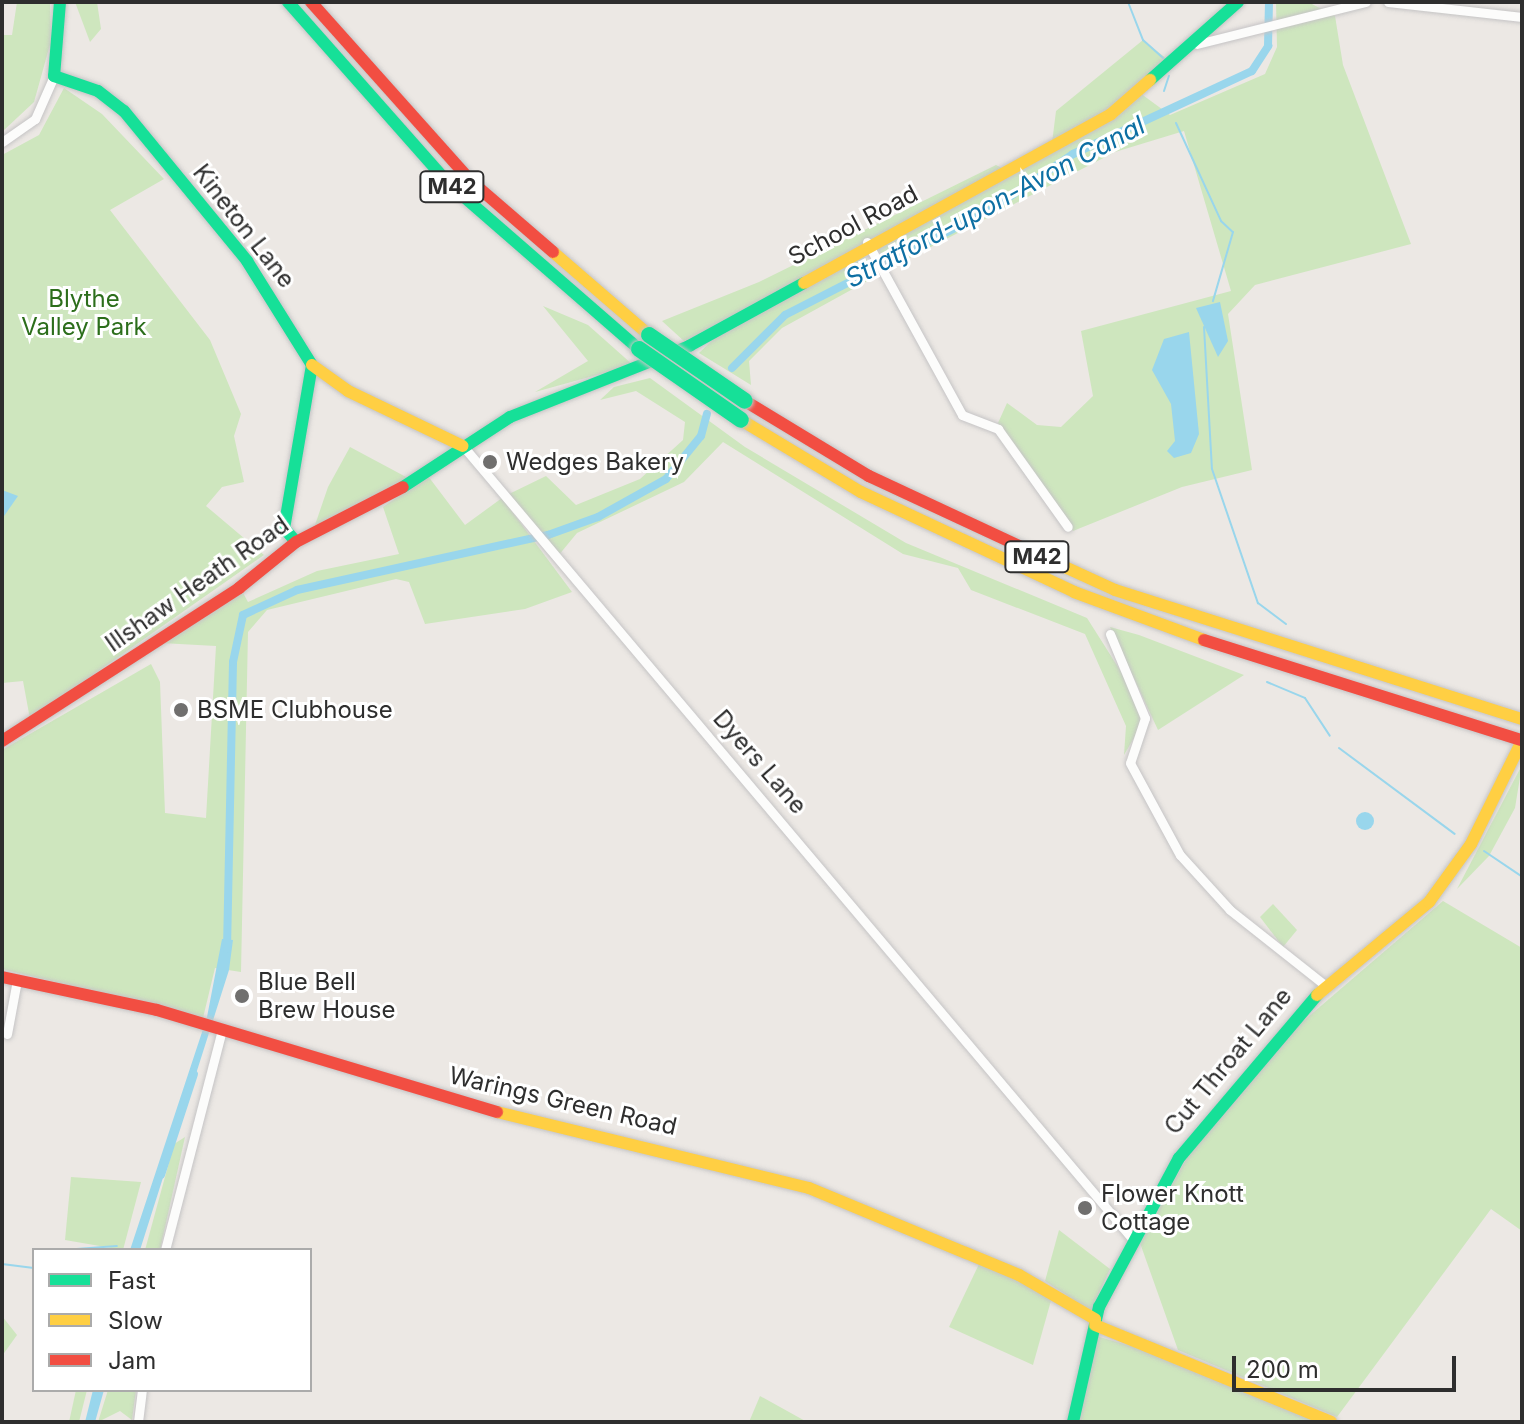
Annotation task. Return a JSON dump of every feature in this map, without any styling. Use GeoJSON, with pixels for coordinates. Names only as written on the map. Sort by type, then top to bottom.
{"type":"FeatureCollection","features":[{"type":"Feature","properties":{"kind":"main road"},"geometry":{"type":"LineString","coordinates":[[54,76],[60,2]]}},
{"type":"Feature","properties":{"kind":"main road","name":"M42"},"geometry":{"type":"LineString","coordinates":[[288,2],[448,183],[639,349],[741,420],[874,499],[1074,592],[1259,660],[1520,745]]}},
{"type":"Feature","properties":{"kind":"main road","name":"M42"},"geometry":{"type":"LineString","coordinates":[[311,2],[472,182],[649,335],[745,401],[869,476],[1115,590],[1522,719]]}},
{"type":"Feature","properties":{"kind":"main road","name":"School Road"},"geometry":{"type":"LineString","coordinates":[[463,446],[510,417],[689,346],[871,250],[1111,114],[1197,44],[1238,2]]}},
{"type":"Feature","properties":{"kind":"main road","name":"Kineton Lane"},"geometry":{"type":"LineString","coordinates":[[54,76],[98,91],[124,111],[247,261],[312,365]]}},
{"type":"Feature","properties":{"kind":"main road"},"geometry":{"type":"LineString","coordinates":[[277,555],[312,365]]}},
{"type":"Feature","properties":{"kind":"main road","name":"Dyers Lane"},"geometry":{"type":"LineString","coordinates":[[312,365],[348,391],[463,446]]}},
{"type":"Feature","properties":{"kind":"main road","name":"Illshaw Heath Road"},"geometry":{"type":"LineString","coordinates":[[2,741],[239,588],[296,542],[382,500],[463,446]]}},
{"type":"Feature","properties":{"kind":"main road"},"geometry":{"type":"LineString","coordinates":[[284,528],[296,542]]}},
{"type":"Feature","properties":{"kind":"main road","name":"Cut Throat Lane"},"geometry":{"type":"LineString","coordinates":[[1073,1422],[1095,1322],[1179,1158],[1258,1056],[1326,986],[1429,902],[1471,844],[1520,745]]}},
{"type":"Feature","properties":{"kind":"main road","name":"Warings Green Road"},"geometry":{"type":"LineString","coordinates":[[9,978],[197,1024],[412,1091],[809,1188],[1019,1275],[1095,1322],[1331,1422]]}},
{"type":"Feature","properties":{"kind":"street"},"geometry":{"type":"LineString","coordinates":[[1197,44],[1255,26],[1366,2]]}},
{"type":"Feature","properties":{"kind":"street"},"geometry":{"type":"LineString","coordinates":[[1388,2],[1522,17]]}},
{"type":"Feature","properties":{"kind":"street"},"geometry":{"type":"LineString","coordinates":[[2,142],[35,119],[54,76]]}},
{"type":"Feature","properties":{"kind":"street"},"geometry":{"type":"LineString","coordinates":[[871,250],[962,415],[998,429],[1068,527]]}},
{"type":"Feature","properties":{"kind":"street","name":"Dyers Lane"},"geometry":{"type":"LineString","coordinates":[[463,446],[541,543],[963,1029],[1134,1241]]}},
{"type":"Feature","properties":{"kind":"street"},"geometry":{"type":"LineString","coordinates":[[1110,634],[1145,718],[1130,763],[1180,855],[1230,910],[1326,986]]}},
{"type":"Feature","properties":{"kind":"street"},"geometry":{"type":"LineString","coordinates":[[7,1034],[9,978]]}},
{"type":"Feature","properties":{"kind":"street"},"geometry":{"type":"LineString","coordinates":[[166,1248],[216,1055],[217,1031]]}},
{"type":"Feature","properties":{"kind":"street"},"geometry":{"type":"LineString","coordinates":[[216,1055],[238,1039]]}},
{"type":"Feature","properties":{"kind":"street"},"geometry":{"type":"LineString","coordinates":[[138,1422],[142,1392]]}},
{"type":"Feature","properties":{"kind":"green space"},"geometry":{"type":"Polygon","coordinates":[[[17,2],[50,2],[51,41],[34,102],[2,132],[2,35],[12,35],[17,2]]]}},
{"type":"Feature","properties":{"kind":"green space"},"geometry":{"type":"Polygon","coordinates":[[[75,2],[97,2],[101,29],[90,42],[75,2]]]}},
{"type":"Feature","properties":{"kind":"green space"},"geometry":{"type":"Polygon","coordinates":[[[1276,2],[1308,2],[1335,16],[1343,65],[1411,244],[1255,285],[1228,314],[1252,470],[1182,487],[1073,531],[998,423],[1007,403],[1037,425],[1061,427],[1093,396],[1081,331],[1231,291],[1184,131],[1115,152],[888,269],[878,248],[1052,143],[1056,111],[1143,40],[1172,63],[1140,93],[1170,115],[1265,74],[1277,47],[1276,2]]]}},
{"type":"Feature","properties":{"kind":"green space","name":"Blythe Valley Park"},"geometry":{"type":"Polygon","coordinates":[[[64,88],[102,114],[164,179],[110,210],[210,340],[241,414],[234,436],[244,482],[222,487],[206,506],[264,555],[30,719],[23,681],[2,683],[2,155],[39,135],[64,88]]]}},
{"type":"Feature","properties":{"kind":"green space"},"geometry":{"type":"Polygon","coordinates":[[[996,165],[1004,169],[685,342],[662,321],[759,282],[996,165]]]}},
{"type":"Feature","properties":{"kind":"green space"},"geometry":{"type":"Polygon","coordinates":[[[862,254],[880,274],[782,328],[749,361],[751,385],[699,353],[718,335],[862,254]]]}},
{"type":"Feature","properties":{"kind":"green space"},"geometry":{"type":"Polygon","coordinates":[[[543,306],[588,325],[633,365],[535,392],[588,361],[543,306]]]}},
{"type":"Feature","properties":{"kind":"green space"},"geometry":{"type":"Polygon","coordinates":[[[650,378],[745,447],[906,543],[1087,618],[1137,697],[1142,724],[1124,755],[1126,726],[1085,634],[971,590],[958,568],[903,554],[723,442],[684,482],[577,533],[558,556],[507,495],[546,476],[576,505],[640,479],[683,440],[685,422],[636,391],[600,400],[614,387],[650,378]]]}},
{"type":"Feature","properties":{"kind":"green space"},"geometry":{"type":"Polygon","coordinates":[[[350,447],[408,478],[314,528],[328,487],[350,447]]]}},
{"type":"Feature","properties":{"kind":"green space"},"geometry":{"type":"Polygon","coordinates":[[[428,476],[465,525],[502,498],[572,592],[525,609],[425,624],[409,582],[396,579],[267,610],[248,632],[241,972],[215,968],[203,1018],[2,969],[2,750],[151,664],[160,682],[165,813],[206,818],[216,646],[161,643],[242,591],[248,602],[317,571],[399,554],[383,507],[428,476]]]}},
{"type":"Feature","properties":{"kind":"green space"},"geometry":{"type":"Polygon","coordinates":[[[1110,627],[1139,635],[1244,675],[1158,730],[1110,627]]]}},
{"type":"Feature","properties":{"kind":"green space"},"geometry":{"type":"Polygon","coordinates":[[[1522,765],[1515,808],[1489,856],[1457,889],[1522,765]]]}},
{"type":"Feature","properties":{"kind":"green space"},"geometry":{"type":"Polygon","coordinates":[[[1443,901],[1522,948],[1522,1231],[1491,1209],[1337,1417],[1178,1350],[1140,1243],[1190,1152],[1272,1048],[1443,901]]]}},
{"type":"Feature","properties":{"kind":"green space"},"geometry":{"type":"Polygon","coordinates":[[[1273,904],[1297,930],[1283,947],[1260,917],[1273,904]]]}},
{"type":"Feature","properties":{"kind":"green space"},"geometry":{"type":"Polygon","coordinates":[[[185,1137],[160,1248],[146,1248],[174,1144],[185,1137]]]}},
{"type":"Feature","properties":{"kind":"green space"},"geometry":{"type":"Polygon","coordinates":[[[71,1177],[141,1182],[124,1248],[65,1240],[71,1177]]]}},
{"type":"Feature","properties":{"kind":"green space"},"geometry":{"type":"Polygon","coordinates":[[[1059,1230],[1110,1269],[1091,1311],[1045,1281],[1059,1230]]]}},
{"type":"Feature","properties":{"kind":"green space"},"geometry":{"type":"Polygon","coordinates":[[[980,1262],[1052,1297],[1033,1365],[949,1327],[980,1262]]]}},
{"type":"Feature","properties":{"kind":"green space"},"geometry":{"type":"Polygon","coordinates":[[[2,1316],[17,1335],[2,1356],[2,1316]]]}},
{"type":"Feature","properties":{"kind":"green space"},"geometry":{"type":"Polygon","coordinates":[[[1096,1336],[1134,1347],[1325,1422],[1077,1422],[1096,1336]]]}},
{"type":"Feature","properties":{"kind":"green space"},"geometry":{"type":"Polygon","coordinates":[[[76,1392],[86,1392],[79,1422],[69,1422],[76,1392]]]}},
{"type":"Feature","properties":{"kind":"green space"},"geometry":{"type":"Polygon","coordinates":[[[107,1392],[136,1392],[132,1420],[120,1411],[98,1422],[107,1392]]]}},
{"type":"Feature","properties":{"kind":"green space"},"geometry":{"type":"Polygon","coordinates":[[[760,1396],[807,1422],[749,1422],[760,1396]]]}},
{"type":"Feature","properties":{"kind":"water"},"geometry":{"type":"Polygon","coordinates":[[[1220,302],[1228,341],[1218,357],[1196,308],[1220,302]]]}},
{"type":"Feature","properties":{"kind":"water"},"geometry":{"type":"Polygon","coordinates":[[[1189,332],[1199,434],[1191,453],[1174,458],[1167,451],[1175,441],[1171,404],[1152,370],[1164,339],[1189,332]]]}},
{"type":"Feature","properties":{"kind":"water"},"geometry":{"type":"Polygon","coordinates":[[[2,490],[18,496],[2,519],[2,490]]]}},
{"type":"Feature","properties":{"kind":"water"},"geometry":{"type":"Polygon","coordinates":[[[1365,812],[1374,821],[1365,830],[1356,821],[1365,812]]]}},
{"type":"Feature","properties":{"kind":"water"},"geometry":{"type":"Polygon","coordinates":[[[222,939],[233,940],[229,970],[141,1248],[131,1248],[207,1017],[222,939]]]}},
{"type":"Feature","properties":{"kind":"water"},"geometry":{"type":"Polygon","coordinates":[[[92,1392],[103,1392],[95,1422],[85,1422],[92,1392]]]}},
{"type":"Feature","properties":{"kind":"waterway"},"geometry":{"type":"LineString","coordinates":[[1128,2],[1143,40],[1165,60]]}},
{"type":"Feature","properties":{"kind":"waterway","name":"Stratford-upon-Avon Canal"},"geometry":{"type":"LineString","coordinates":[[732,368],[785,315],[990,210],[1073,154],[1252,71],[1268,46],[1269,2]]}},
{"type":"Feature","properties":{"kind":"waterway"},"geometry":{"type":"LineString","coordinates":[[1164,91],[1169,76]]}},
{"type":"Feature","properties":{"kind":"waterway"},"geometry":{"type":"LineString","coordinates":[[1176,123],[1221,221],[1233,232],[1213,301]]}},
{"type":"Feature","properties":{"kind":"waterway"},"geometry":{"type":"LineString","coordinates":[[1204,327],[1212,469],[1258,603],[1286,624]]}},
{"type":"Feature","properties":{"kind":"waterway","name":"Stratford-upon-Avon Canal"},"geometry":{"type":"LineString","coordinates":[[227,949],[233,662],[243,615],[297,590],[548,535],[598,517],[666,479],[701,436],[707,414]]}},
{"type":"Feature","properties":{"kind":"waterway"},"geometry":{"type":"LineString","coordinates":[[1267,682],[1305,698],[1330,736]]}},
{"type":"Feature","properties":{"kind":"waterway"},"geometry":{"type":"LineString","coordinates":[[1339,748],[1455,834]]}},
{"type":"Feature","properties":{"kind":"waterway"},"geometry":{"type":"LineString","coordinates":[[1484,851],[1521,876]]}},
{"type":"Feature","properties":{"kind":"waterway","name":"Stratford-upon-Avon Canal"},"geometry":{"type":"LineString","coordinates":[[161,1175],[194,1074]]}},
{"type":"Feature","properties":{"kind":"waterway"},"geometry":{"type":"LineString","coordinates":[[90,1248],[117,1246]]}},
{"type":"Feature","properties":{"kind":"waterway"},"geometry":{"type":"LineString","coordinates":[[2,1264],[32,1268]]}},
{"type":"Feature","properties":{"kind":"traffic: fast"},"geometry":{"type":"LineString","coordinates":[[60,2],[54,76],[98,91],[124,111],[247,261],[312,365],[284,528],[296,542]]}},
{"type":"Feature","properties":{"kind":"traffic: fast"},"geometry":{"type":"LineString","coordinates":[[288,2],[448,183],[639,349]]}},
{"type":"Feature","properties":{"kind":"traffic: fast"},"geometry":{"type":"LineString","coordinates":[[1150,80],[1238,2]]}},
{"type":"Feature","properties":{"kind":"traffic: fast"},"geometry":{"type":"LineString","coordinates":[[403,487],[510,417],[689,346],[804,283]]}},
{"type":"Feature","properties":{"kind":"traffic: fast"},"geometry":{"type":"LineString","coordinates":[[649,335],[745,401]]}},
{"type":"Feature","properties":{"kind":"traffic: fast"},"geometry":{"type":"LineString","coordinates":[[639,349],[741,420]]}},
{"type":"Feature","properties":{"kind":"traffic: fast"},"geometry":{"type":"LineString","coordinates":[[1073,1422],[1099,1307],[1179,1158],[1317,995]]}},
{"type":"Feature","properties":{"kind":"traffic: slow"},"geometry":{"type":"LineString","coordinates":[[804,283],[1111,114],[1150,80]]}},
{"type":"Feature","properties":{"kind":"traffic: slow"},"geometry":{"type":"LineString","coordinates":[[553,252],[649,335]]}},
{"type":"Feature","properties":{"kind":"traffic: slow"},"geometry":{"type":"LineString","coordinates":[[312,365],[348,391],[463,446]]}},
{"type":"Feature","properties":{"kind":"traffic: slow"},"geometry":{"type":"LineString","coordinates":[[741,420],[861,492],[1074,592],[1204,640]]}},
{"type":"Feature","properties":{"kind":"traffic: slow"},"geometry":{"type":"LineString","coordinates":[[1043,557],[1115,590],[1522,719]]}},
{"type":"Feature","properties":{"kind":"traffic: slow"},"geometry":{"type":"LineString","coordinates":[[1317,995],[1429,902],[1471,844],[1522,741]]}},
{"type":"Feature","properties":{"kind":"traffic: slow"},"geometry":{"type":"LineString","coordinates":[[497,1112],[809,1188],[1019,1275],[1095,1319]]}},
{"type":"Feature","properties":{"kind":"traffic: slow"},"geometry":{"type":"LineString","coordinates":[[1095,1325],[1331,1422]]}},
{"type":"Feature","properties":{"kind":"traffic: jam"},"geometry":{"type":"LineString","coordinates":[[311,2],[472,182],[553,252]]}},
{"type":"Feature","properties":{"kind":"traffic: jam"},"geometry":{"type":"LineString","coordinates":[[745,401],[869,476],[1043,557]]}},
{"type":"Feature","properties":{"kind":"traffic: jam"},"geometry":{"type":"LineString","coordinates":[[2,741],[239,588],[296,542],[403,487]]}},
{"type":"Feature","properties":{"kind":"traffic: jam"},"geometry":{"type":"LineString","coordinates":[[1204,640],[1522,740]]}},
{"type":"Feature","properties":{"kind":"traffic: jam"},"geometry":{"type":"LineString","coordinates":[[2,977],[157,1010],[497,1112]]}},
{"type":"Feature","properties":{"kind":"place","name":"Wedges Bakery"},"geometry":{"type":"Point","coordinates":[490,462]}},
{"type":"Feature","properties":{"kind":"place","name":"BSME Clubhouse"},"geometry":{"type":"Point","coordinates":[181,710]}},
{"type":"Feature","properties":{"kind":"place","name":"Blue Bell Brew House"},"geometry":{"type":"Point","coordinates":[242,996]}},
{"type":"Feature","properties":{"kind":"place","name":"Flower Knott Cottage"},"geometry":{"type":"Point","coordinates":[1085,1208]}}]}
